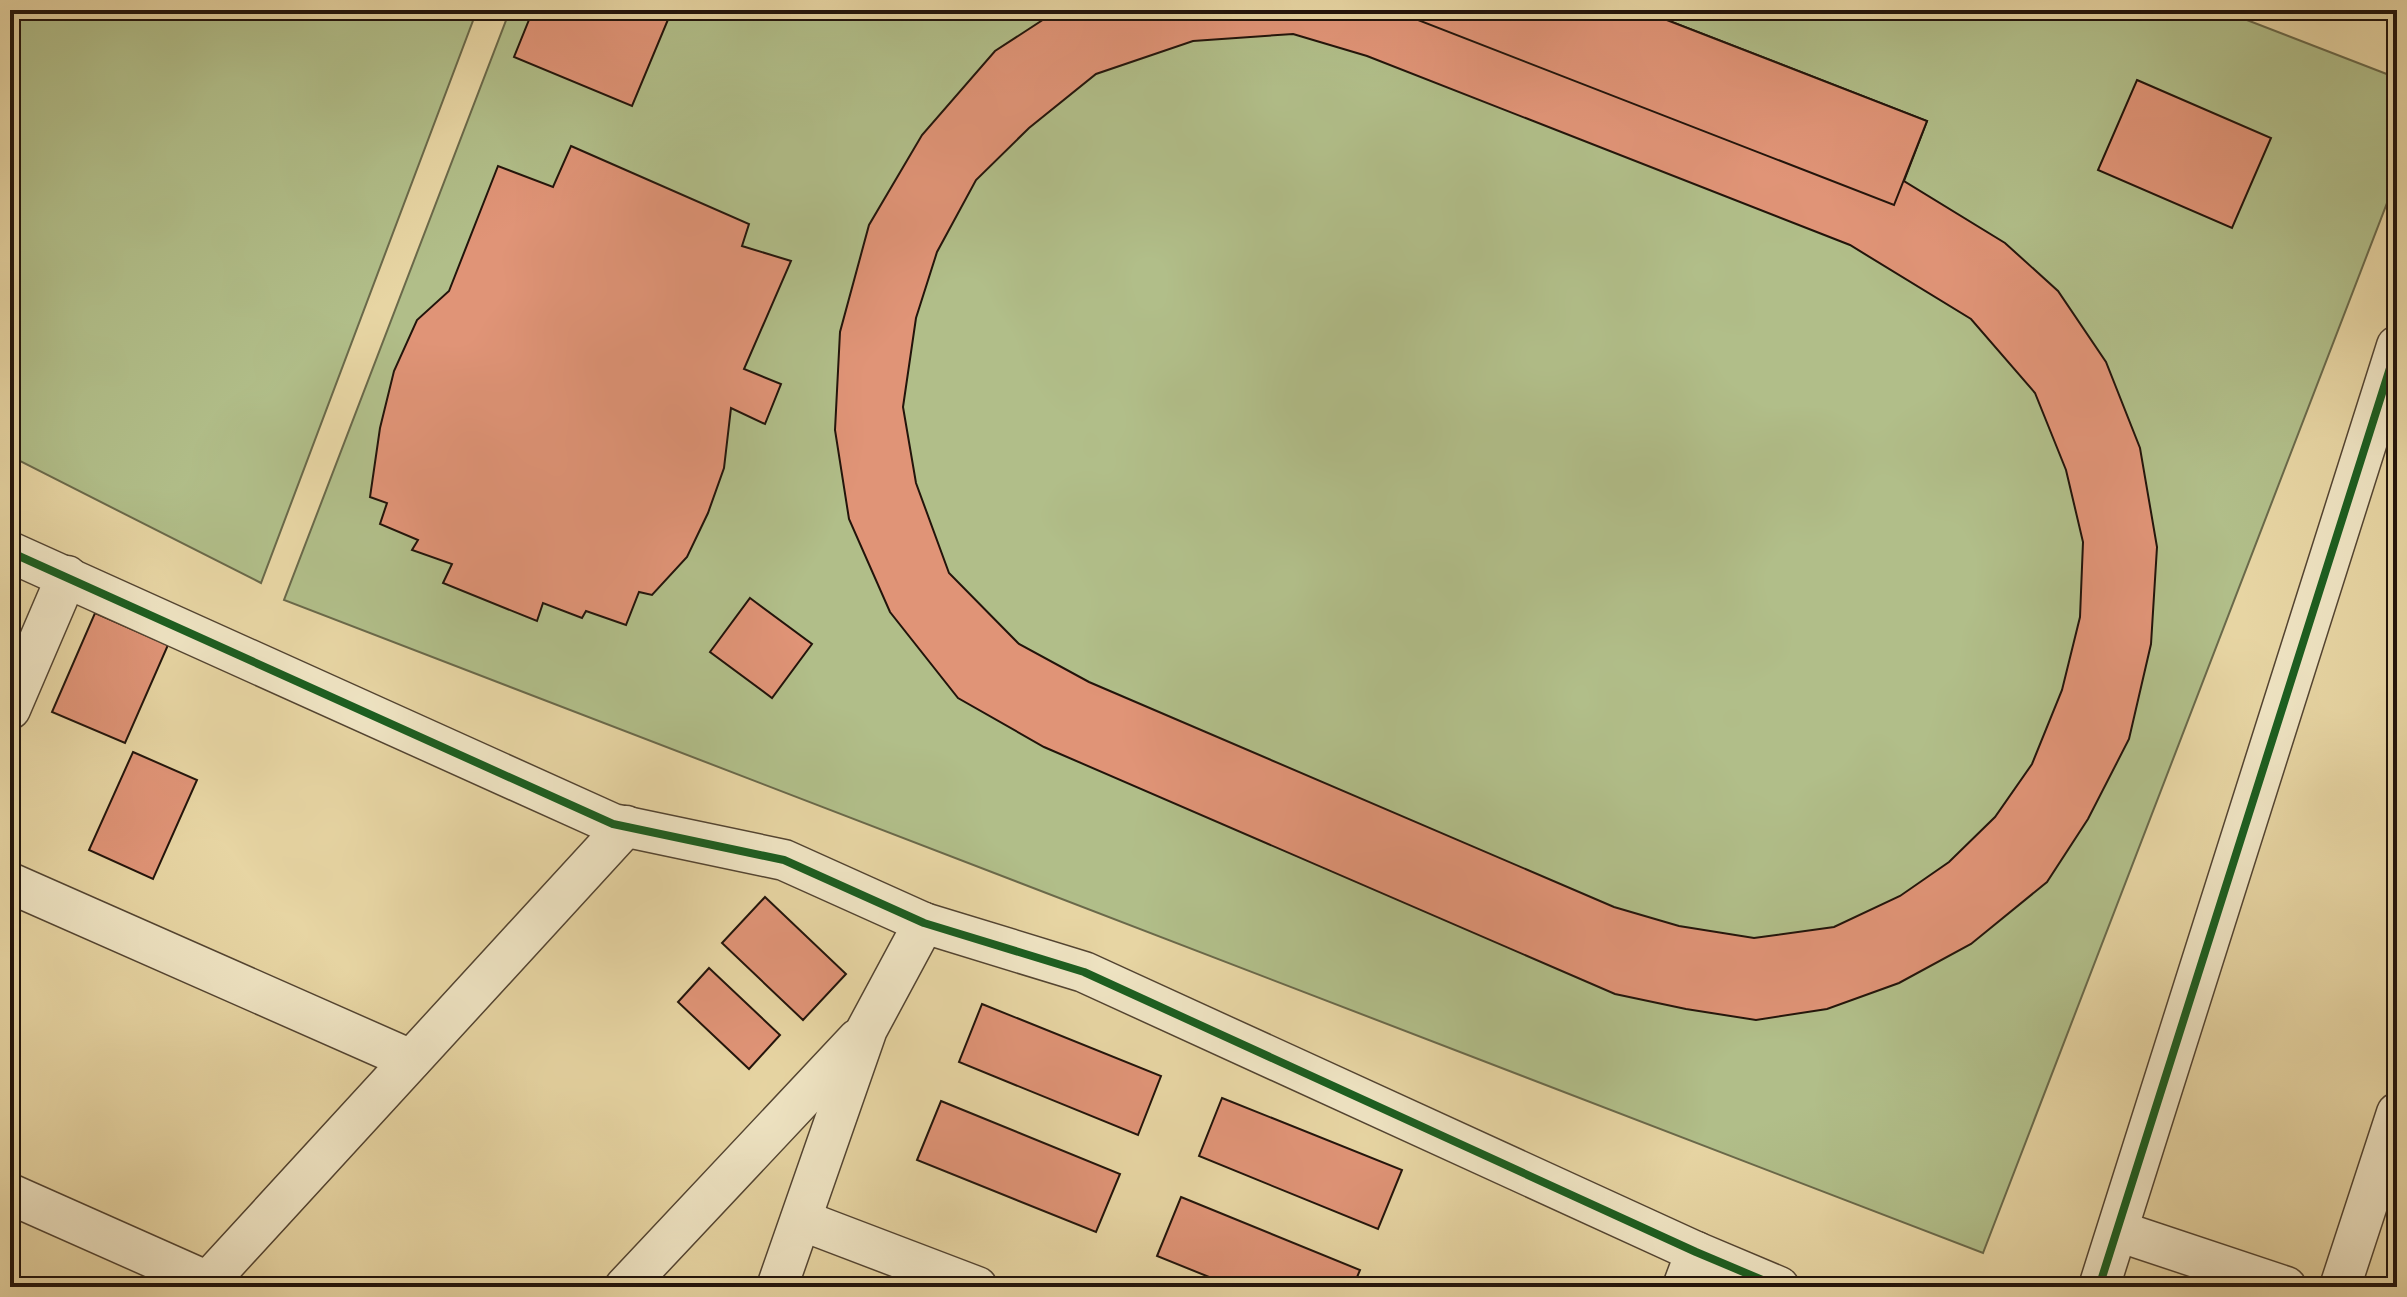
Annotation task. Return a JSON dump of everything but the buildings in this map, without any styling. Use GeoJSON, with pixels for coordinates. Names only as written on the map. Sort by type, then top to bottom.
{"type":"FeatureCollection","features":[{"type":"Feature","properties":{"kind":"street"},"geometry":{"type":"LineString","coordinates":[[2099,1287],[2397,346]]}},
{"type":"Feature","properties":{"kind":"street"},"geometry":{"type":"LineString","coordinates":[[10,552],[613,824],[784,860],[924,923],[1084,972],[1689,1270],[1779,1287]]}},
{"type":"Feature","properties":{"kind":"street"},"geometry":{"type":"LineString","coordinates":[[10,709],[67,576]]}},
{"type":"Feature","properties":{"kind":"street"},"geometry":{"type":"LineString","coordinates":[[10,1194],[205,1284],[626,826]]}},
{"type":"Feature","properties":{"kind":"street"},"geometry":{"type":"LineString","coordinates":[[10,883],[411,1060]]}},
{"type":"Feature","properties":{"kind":"street"},"geometry":{"type":"LineString","coordinates":[[777,1287],[867,1029],[924,923]]}},
{"type":"Feature","properties":{"kind":"street"},"geometry":{"type":"LineString","coordinates":[[625,1287],[867,1029]]}},
{"type":"Feature","properties":{"kind":"street"},"geometry":{"type":"LineString","coordinates":[[2340,1287],[2394,1133]]}},
{"type":"Feature","properties":{"kind":"street"},"geometry":{"type":"LineString","coordinates":[[801,1220],[977,1287]]}},
{"type":"Feature","properties":{"kind":"street"},"geometry":{"type":"LineString","coordinates":[[2118,1231],[2286,1287]]}},
{"type":"Feature","properties":{"kind":"green space"},"geometry":{"type":"Polygon","coordinates":[[[10,10],[477,10],[261,583],[10,456],[10,10]]]}},
{"type":"Feature","properties":{"kind":"green space"},"geometry":{"type":"Polygon","coordinates":[[[510,10],[2221,10],[2397,78],[2397,177],[1983,1253],[284,600],[510,10]]]}},
{"type":"Feature","properties":{"kind":"cycle path"},"geometry":{"type":"LineString","coordinates":[[2099,1287],[2397,346]]}},
{"type":"Feature","properties":{"kind":"cycle path"},"geometry":{"type":"LineString","coordinates":[[10,552],[613,824],[784,860],[924,923],[1084,972],[1779,1287]]}}]}
